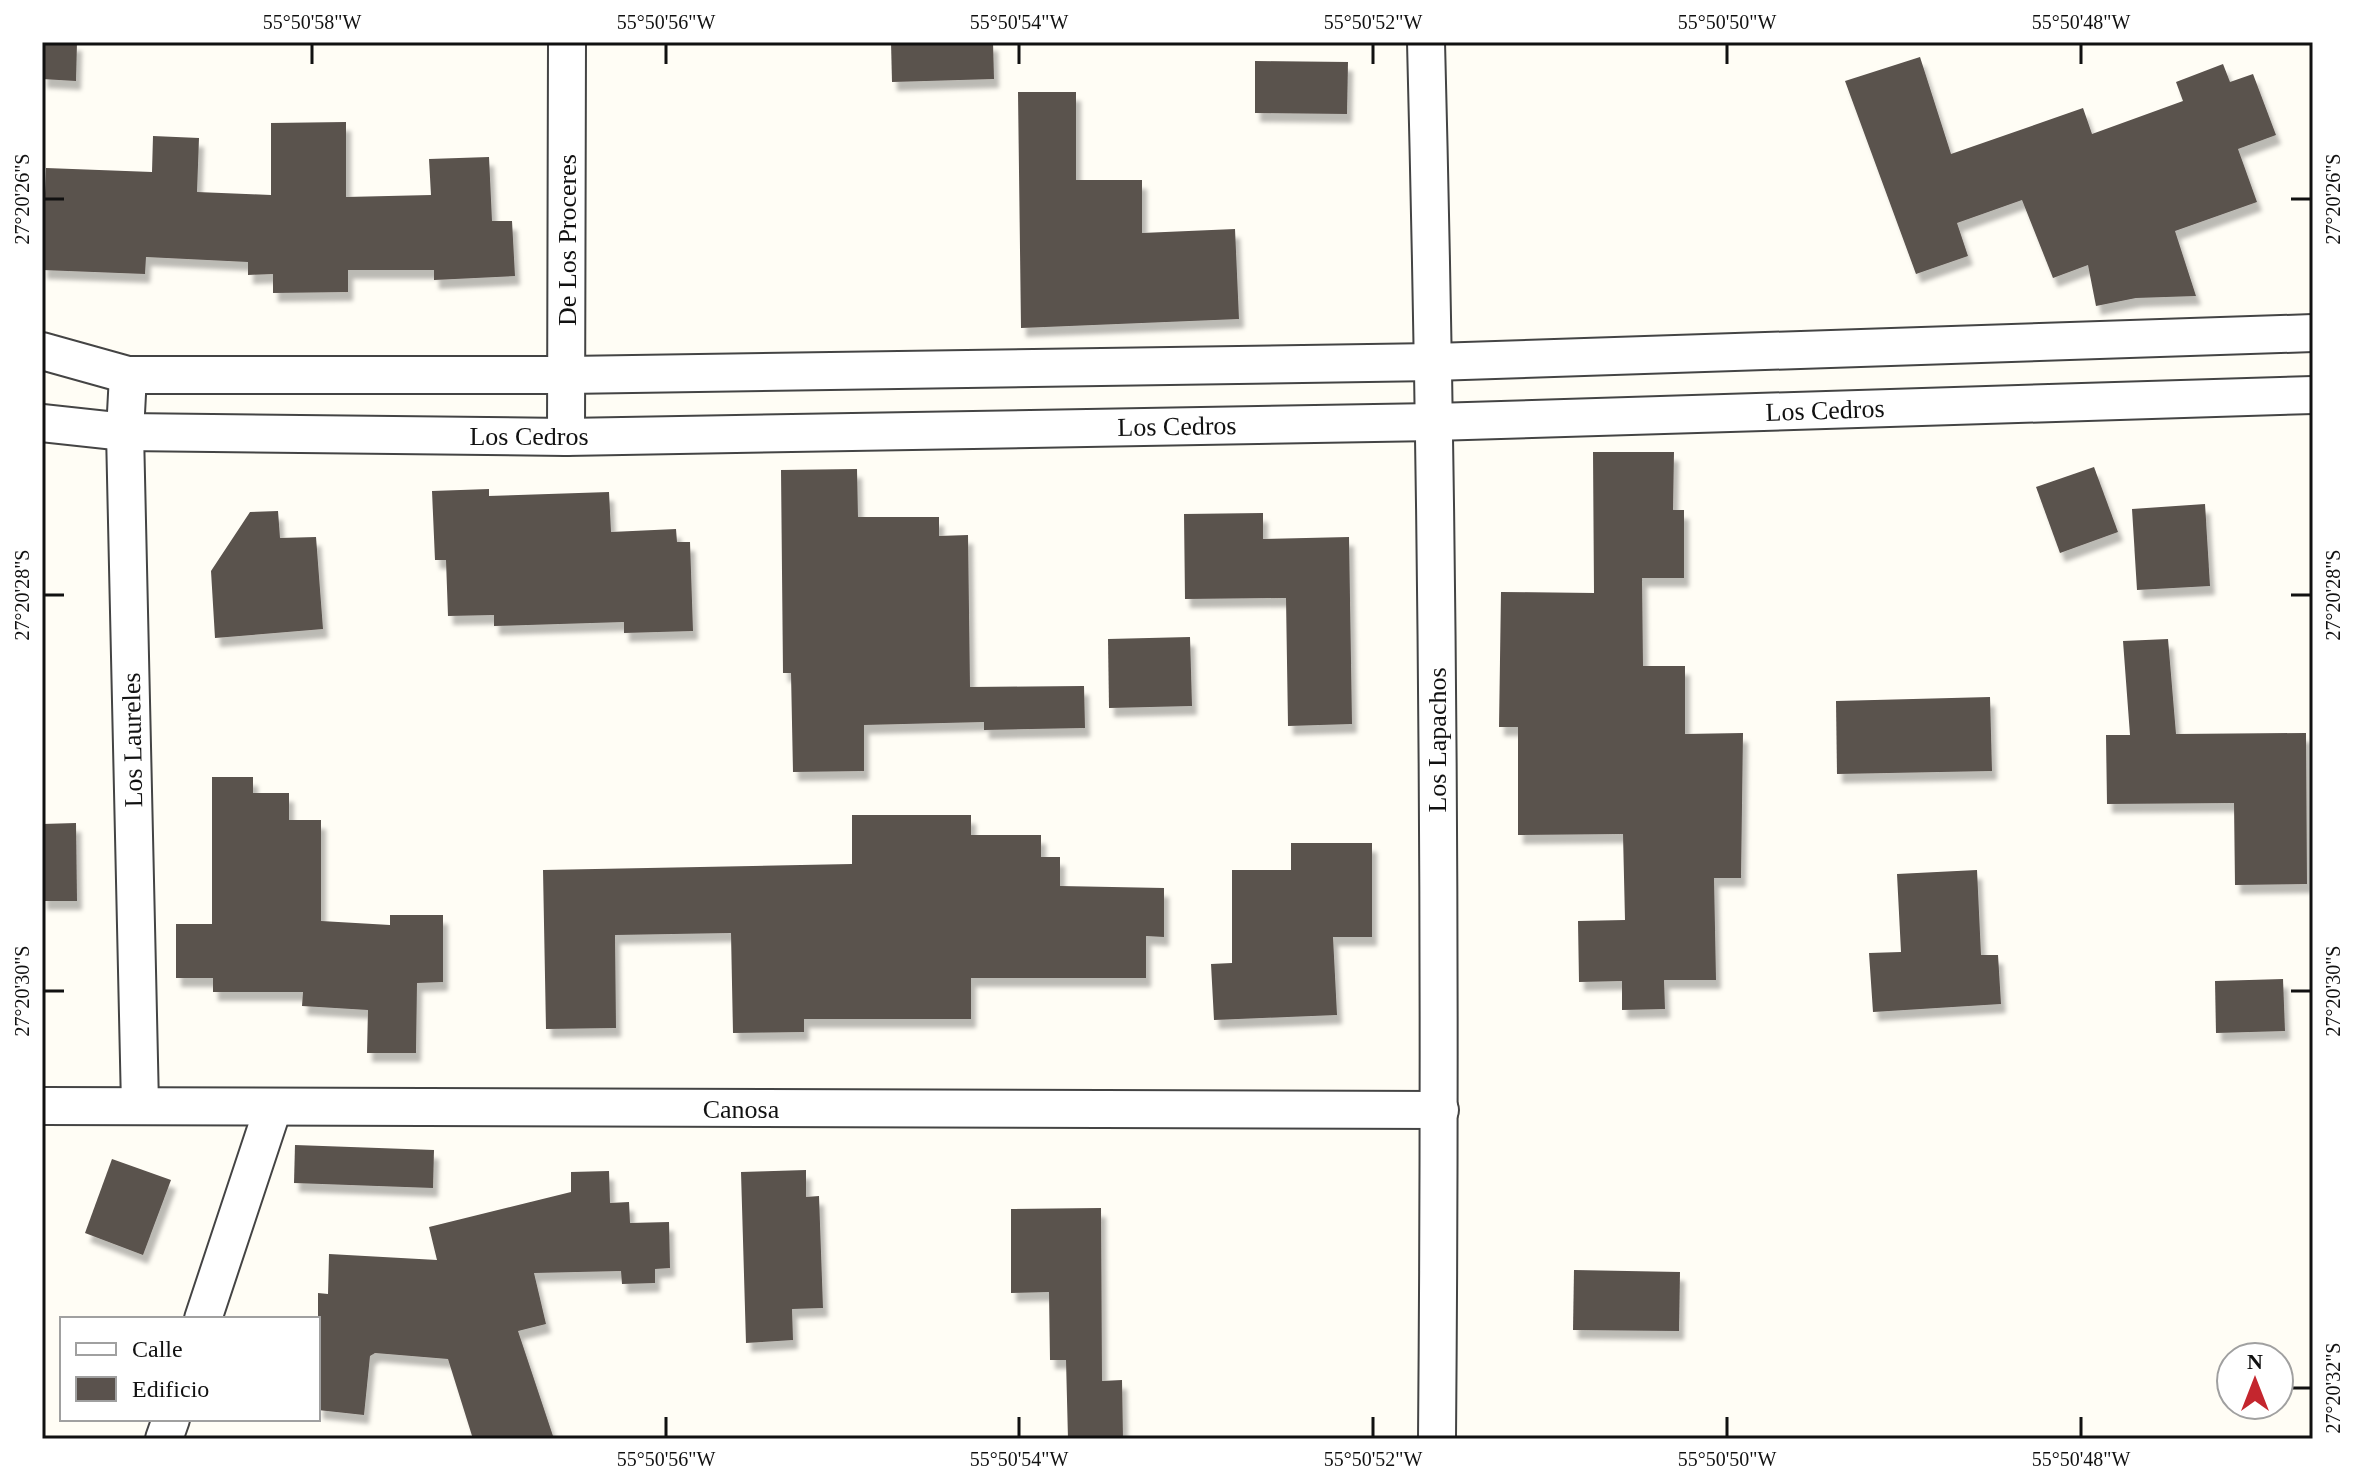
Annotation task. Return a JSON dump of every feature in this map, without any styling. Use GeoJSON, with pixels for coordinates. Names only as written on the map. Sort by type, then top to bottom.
{"type":"FeatureCollection","features":[{"type":"Feature","properties":{"kind":"street","name":"De Los Proceres"},"geometry":{"type":"LineString","coordinates":[[566,437],[567,42]]}},
{"type":"Feature","properties":{"kind":"street","name":"Los Lapachos"},"geometry":{"type":"LineString","coordinates":[[1426,42],[1434,362],[1440,1110],[1437,1439]]}},
{"type":"Feature","properties":{"kind":"street"},"geometry":{"type":"LineString","coordinates":[[42,351],[128,375],[567,375],[1434,362],[2313,333]]}},
{"type":"Feature","properties":{"kind":"street","name":"Los Laureles"},"geometry":{"type":"LineString","coordinates":[[128,375],[125,432],[140,1105]]}},
{"type":"Feature","properties":{"kind":"street","name":"Los Cedros"},"geometry":{"type":"LineString","coordinates":[[42,423],[125,432],[566,437],[1434,422],[2313,395]]}},
{"type":"Feature","properties":{"kind":"street","name":"Canosa"},"geometry":{"type":"LineString","coordinates":[[42,1106],[1440,1110]]}},
{"type":"Feature","properties":{"kind":"street"},"geometry":{"type":"LineString","coordinates":[[204,1317],[273,1108]]}},
{"type":"Feature","properties":{"kind":"building"},"geometry":{"type":"Polygon","coordinates":[[[43,42],[77,42],[76,81],[42,79],[43,42]]]}},
{"type":"Feature","properties":{"kind":"building"},"geometry":{"type":"Polygon","coordinates":[[[891,42],[993,42],[994,79],[892,82],[891,42]]]}},
{"type":"Feature","properties":{"kind":"building"},"geometry":{"type":"Polygon","coordinates":[[[1920,57],[1951,154],[2083,108],[2092,134],[2183,101],[2176,82],[2223,64],[2230,82],[2253,74],[2276,135],[2238,149],[2257,202],[2175,231],[2196,296],[2136,298],[2096,306],[2088,265],[2053,278],[2022,200],[1957,223],[1968,256],[1916,274],[1845,81],[1920,57]]]}},
{"type":"Feature","properties":{"kind":"building"},"geometry":{"type":"Polygon","coordinates":[[[1255,61],[1348,62],[1347,114],[1255,113],[1255,61]]]}},
{"type":"Feature","properties":{"kind":"building"},"geometry":{"type":"Polygon","coordinates":[[[1018,92],[1076,92],[1076,180],[1142,180],[1142,233],[1235,229],[1239,319],[1021,328],[1018,92]]]}},
{"type":"Feature","properties":{"kind":"building"},"geometry":{"type":"Polygon","coordinates":[[[346,122],[346,197],[431,195],[429,159],[489,157],[492,221],[512,221],[515,276],[434,280],[434,270],[348,270],[348,292],[273,293],[273,274],[248,275],[248,262],[146,257],[145,274],[42,270],[46,168],[152,172],[153,136],[199,138],[197,192],[271,195],[271,123],[346,122]]]}},
{"type":"Feature","properties":{"kind":"building"},"geometry":{"type":"Polygon","coordinates":[[[1593,452],[1674,452],[1673,510],[1684,510],[1684,578],[1642,578],[1643,666],[1685,666],[1685,734],[1743,733],[1741,878],[1714,878],[1716,980],[1664,980],[1665,1009],[1622,1010],[1622,981],[1579,982],[1578,921],[1625,920],[1623,834],[1518,835],[1518,727],[1499,727],[1501,592],[1594,593],[1593,452]]]}},
{"type":"Feature","properties":{"kind":"building"},"geometry":{"type":"Polygon","coordinates":[[[2094,467],[2118,532],[2060,553],[2036,487],[2094,467]]]}},
{"type":"Feature","properties":{"kind":"building"},"geometry":{"type":"Polygon","coordinates":[[[857,469],[858,517],[939,517],[939,536],[968,535],[970,687],[1084,686],[1085,728],[984,730],[984,722],[864,725],[864,771],[793,772],[791,673],[783,673],[781,470],[857,469]]]}},
{"type":"Feature","properties":{"kind":"building"},"geometry":{"type":"Polygon","coordinates":[[[489,489],[489,496],[609,492],[611,532],[676,529],[677,542],[690,542],[693,631],[624,633],[624,622],[494,626],[494,615],[448,616],[446,560],[435,560],[432,491],[489,489]]]}},
{"type":"Feature","properties":{"kind":"building"},"geometry":{"type":"Polygon","coordinates":[[[2205,504],[2210,586],[2137,590],[2132,509],[2205,504]]]}},
{"type":"Feature","properties":{"kind":"building"},"geometry":{"type":"Polygon","coordinates":[[[278,511],[280,538],[316,537],[323,629],[215,638],[211,571],[250,512],[278,511]]]}},
{"type":"Feature","properties":{"kind":"building"},"geometry":{"type":"Polygon","coordinates":[[[1263,513],[1263,539],[1349,537],[1352,724],[1288,726],[1286,598],[1185,599],[1184,514],[1263,513]]]}},
{"type":"Feature","properties":{"kind":"building"},"geometry":{"type":"Polygon","coordinates":[[[1190,637],[1192,706],[1109,708],[1108,639],[1190,637]]]}},
{"type":"Feature","properties":{"kind":"building"},"geometry":{"type":"Polygon","coordinates":[[[2168,639],[2176,734],[2306,733],[2307,884],[2235,885],[2234,803],[2107,804],[2106,735],[2130,735],[2123,641],[2168,639]]]}},
{"type":"Feature","properties":{"kind":"building"},"geometry":{"type":"Polygon","coordinates":[[[1990,697],[1992,771],[1837,774],[1836,701],[1990,697]]]}},
{"type":"Feature","properties":{"kind":"building"},"geometry":{"type":"Polygon","coordinates":[[[212,777],[253,777],[253,793],[289,793],[289,820],[321,820],[321,921],[390,925],[390,915],[443,915],[443,982],[417,983],[416,1053],[367,1053],[368,1010],[302,1006],[303,992],[213,992],[213,978],[176,978],[176,924],[212,924],[212,777]]]}},
{"type":"Feature","properties":{"kind":"building"},"geometry":{"type":"Polygon","coordinates":[[[852,815],[971,815],[971,835],[1041,835],[1041,857],[1060,857],[1060,886],[1164,888],[1164,937],[1146,936],[1146,978],[971,978],[971,1019],[804,1019],[804,1032],[733,1033],[731,933],[615,935],[616,1028],[546,1029],[543,870],[852,864],[852,815]]]}},
{"type":"Feature","properties":{"kind":"building"},"geometry":{"type":"Polygon","coordinates":[[[76,823],[77,901],[42,901],[42,824],[76,823]]]}},
{"type":"Feature","properties":{"kind":"building"},"geometry":{"type":"Polygon","coordinates":[[[1291,843],[1372,843],[1372,937],[1333,937],[1337,1015],[1214,1020],[1211,964],[1232,963],[1232,870],[1291,870],[1291,843]]]}},
{"type":"Feature","properties":{"kind":"building"},"geometry":{"type":"Polygon","coordinates":[[[1977,870],[1981,955],[1998,955],[2001,1004],[1873,1012],[1869,953],[1901,952],[1897,874],[1977,870]]]}},
{"type":"Feature","properties":{"kind":"building"},"geometry":{"type":"Polygon","coordinates":[[[2283,979],[2285,1031],[2216,1033],[2215,981],[2283,979]]]}},
{"type":"Feature","properties":{"kind":"building"},"geometry":{"type":"Polygon","coordinates":[[[295,1145],[434,1150],[433,1188],[294,1183],[295,1145]]]}},
{"type":"Feature","properties":{"kind":"building"},"geometry":{"type":"Polygon","coordinates":[[[112,1159],[171,1180],[143,1255],[85,1233],[112,1159]]]}},
{"type":"Feature","properties":{"kind":"building"},"geometry":{"type":"Polygon","coordinates":[[[806,1170],[806,1197],[819,1196],[823,1308],[792,1309],[793,1340],[746,1343],[741,1172],[806,1170]]]}},
{"type":"Feature","properties":{"kind":"building"},"geometry":{"type":"Polygon","coordinates":[[[609,1171],[610,1203],[629,1202],[630,1223],[669,1222],[670,1268],[655,1269],[655,1283],[622,1284],[621,1271],[534,1273],[546,1324],[518,1331],[554,1439],[473,1439],[448,1359],[375,1353],[370,1356],[364,1415],[320,1410],[318,1293],[328,1294],[329,1254],[437,1260],[429,1227],[571,1192],[571,1172],[609,1171]]]}},
{"type":"Feature","properties":{"kind":"building"},"geometry":{"type":"Polygon","coordinates":[[[1101,1208],[1102,1381],[1122,1380],[1123,1439],[1068,1439],[1066,1360],[1050,1360],[1049,1292],[1011,1293],[1011,1209],[1101,1208]]]}},
{"type":"Feature","properties":{"kind":"building"},"geometry":{"type":"Polygon","coordinates":[[[1574,1270],[1680,1272],[1679,1331],[1573,1330],[1574,1270]]]}}]}
